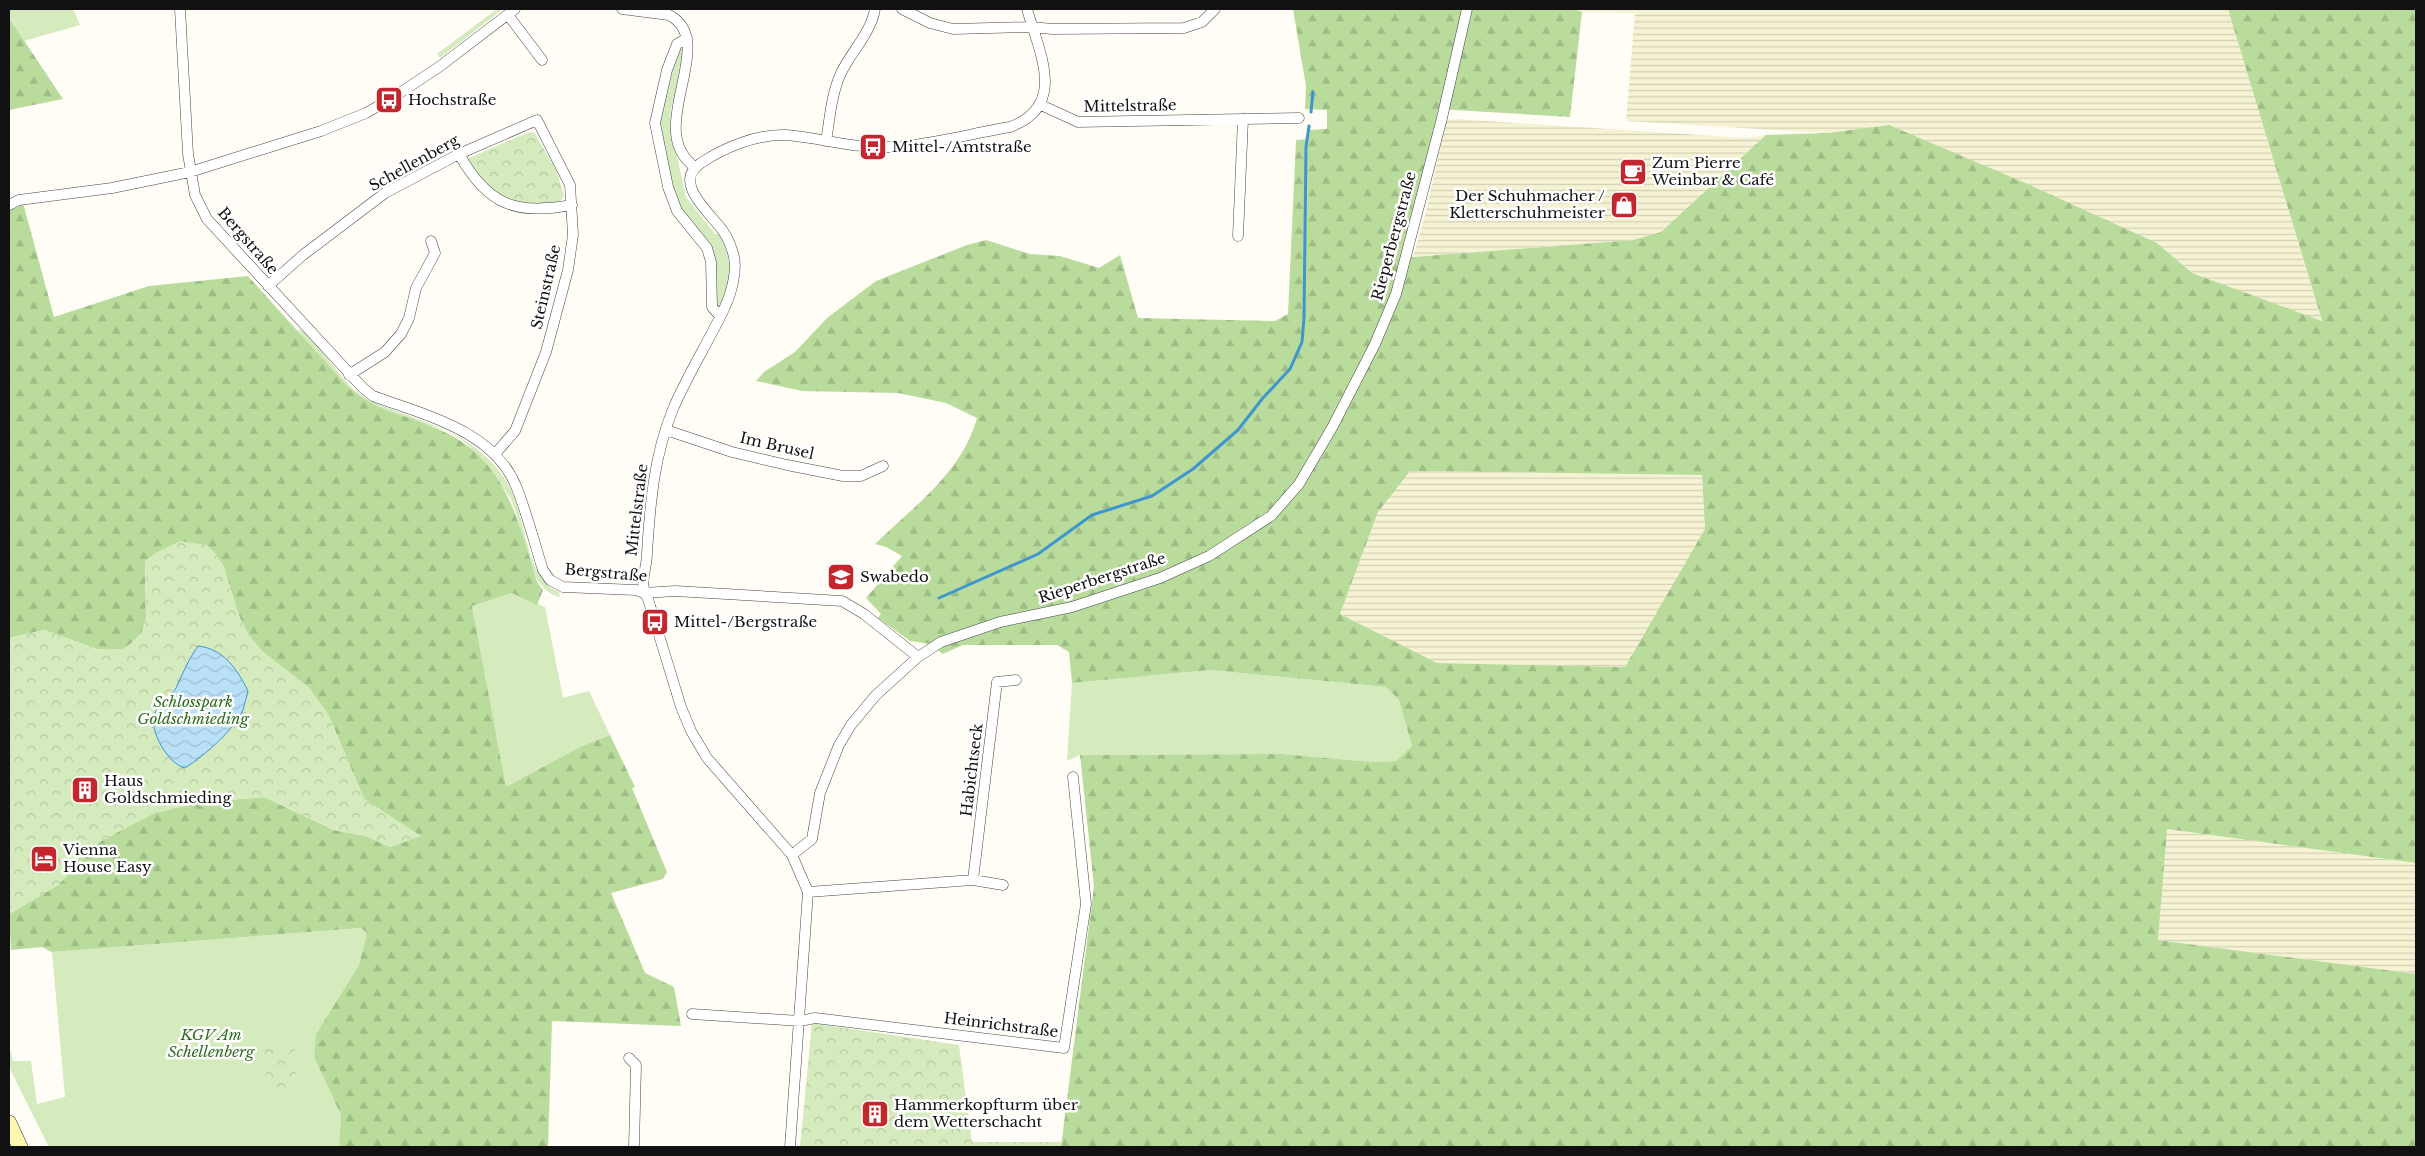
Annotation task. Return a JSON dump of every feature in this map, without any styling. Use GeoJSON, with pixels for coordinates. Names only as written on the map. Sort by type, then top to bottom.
{"type":"FeatureCollection","features":[{"type":"Feature","properties":{"kind":"main road"},"geometry":{"type":"LineString","coordinates":[[9,1123],[20,1147]]}},
{"type":"Feature","properties":{"kind":"street","name":"Bergstraße"},"geometry":{"type":"LineString","coordinates":[[180,9],[190,172],[195,195],[207,219],[349,375],[373,396],[462,430],[495,454],[516,486],[543,570],[550,580],[563,587],[636,590],[644,593],[675,591],[842,601],[864,614],[918,657]]}},
{"type":"Feature","properties":{"kind":"street"},"geometry":{"type":"LineString","coordinates":[[622,9],[669,15],[680,23],[687,38],[688,54],[676,109],[676,128],[683,155],[695,167],[734,145],[777,135],[873,147],[932,140],[1010,127],[1026,121],[1041,105],[1046,87],[1045,69],[1027,9]]}},
{"type":"Feature","properties":{"kind":"street"},"geometry":{"type":"LineString","coordinates":[[826,141],[833,91],[842,71],[870,25],[876,9]]}},
{"type":"Feature","properties":{"kind":"street"},"geometry":{"type":"LineString","coordinates":[[902,9],[930,24],[953,29],[1032,27],[1052,29],[1184,28],[1202,22],[1215,9]]}},
{"type":"Feature","properties":{"kind":"street","name":"Rieperbergstraße"},"geometry":{"type":"LineString","coordinates":[[792,855],[812,839],[820,793],[833,755],[843,738],[876,695],[918,657],[941,642],[1000,622],[1072,607],[1160,578],[1209,556],[1271,516],[1293,491],[1333,426],[1375,344],[1396,294],[1442,118],[1467,9]]}},
{"type":"Feature","properties":{"kind":"street"},"geometry":{"type":"LineString","coordinates":[[9,205],[19,200],[112,188],[190,172],[321,131],[366,113],[439,67],[511,12],[542,60]]}},
{"type":"Feature","properties":{"kind":"street"},"geometry":{"type":"LineString","coordinates":[[687,38],[677,44],[667,70],[655,123],[668,187],[677,211],[707,248],[711,262],[712,307],[720,316]]}},
{"type":"Feature","properties":{"kind":"street","name":"Mittelstraße"},"geometry":{"type":"LineString","coordinates":[[1041,105],[1078,122],[1299,118]]}},
{"type":"Feature","properties":{"kind":"street"},"geometry":{"type":"LineString","coordinates":[[1238,236],[1243,119]]}},
{"type":"Feature","properties":{"kind":"street","name":"Schellenberg"},"geometry":{"type":"LineString","coordinates":[[268,286],[303,255],[385,193],[460,154],[537,120]]}},
{"type":"Feature","properties":{"kind":"street","name":"Steinstraße"},"geometry":{"type":"LineString","coordinates":[[495,454],[516,431],[546,352],[568,270],[574,235],[570,185],[537,120]]}},
{"type":"Feature","properties":{"kind":"street"},"geometry":{"type":"LineString","coordinates":[[460,154],[476,179],[498,199],[508,204],[531,210],[572,205]]}},
{"type":"Feature","properties":{"kind":"street","name":"Mittelstraße"},"geometry":{"type":"LineString","coordinates":[[695,167],[690,178],[695,199],[724,232],[734,254],[734,270],[731,292],[679,396],[666,430],[655,473],[650,510],[647,562],[642,578],[644,593],[648,599],[681,707],[691,730],[707,758],[792,855]]}},
{"type":"Feature","properties":{"kind":"street"},"geometry":{"type":"LineString","coordinates":[[349,375],[384,352],[401,334],[408,318],[416,288],[435,253],[431,240]]}},
{"type":"Feature","properties":{"kind":"street","name":"Im Brusel"},"geometry":{"type":"LineString","coordinates":[[666,430],[732,452],[843,476],[861,476],[882,466]]}},
{"type":"Feature","properties":{"kind":"street","name":"Habichtseck"},"geometry":{"type":"LineString","coordinates":[[973,880],[997,682],[1016,680]]}},
{"type":"Feature","properties":{"kind":"street","name":"Heinrichstraße"},"geometry":{"type":"LineString","coordinates":[[692,1014],[800,1021],[815,1018],[1064,1048],[1086,904],[1073,777]]}},
{"type":"Feature","properties":{"kind":"street"},"geometry":{"type":"LineString","coordinates":[[790,1147],[808,892],[792,855]]}},
{"type":"Feature","properties":{"kind":"street"},"geometry":{"type":"LineString","coordinates":[[808,892],[973,880],[1003,885]]}},
{"type":"Feature","properties":{"kind":"street"},"geometry":{"type":"LineString","coordinates":[[629,1058],[636,1065],[634,1147]]}},
{"type":"Feature","properties":{"kind":"shaded area"},"geometry":{"type":"Polygon","coordinates":[[[1573,9],[2228,9],[2322,322],[2192,273],[2157,243],[2030,185],[1845,130],[1828,133],[1626,121],[1635,13],[1582,12],[1573,9]]]}},
{"type":"Feature","properties":{"kind":"shaded area"},"geometry":{"type":"Polygon","coordinates":[[[1456,119],[1746,138],[1766,135],[1661,232],[1633,240],[1413,257],[1425,216],[1446,121],[1456,119]]]}},
{"type":"Feature","properties":{"kind":"shaded area"},"geometry":{"type":"Polygon","coordinates":[[[1409,471],[1702,475],[1705,529],[1625,667],[1437,663],[1340,614],[1378,512],[1409,471]]]}},
{"type":"Feature","properties":{"kind":"shaded area"},"geometry":{"type":"Polygon","coordinates":[[[2166,829],[2416,863],[2416,974],[2158,940],[2166,829]]]}},
{"type":"Feature","properties":{"kind":"green space"},"geometry":{"type":"Polygon","coordinates":[[[9,9],[73,9],[80,25],[24,41],[9,18],[9,9]]]}},
{"type":"Feature","properties":{"kind":"green space"},"geometry":{"type":"Polygon","coordinates":[[[497,9],[503,9],[440,58],[437,54],[497,9]]]}},
{"type":"Feature","properties":{"kind":"green space"},"geometry":{"type":"Polygon","coordinates":[[[1293,9],[1573,9],[1582,12],[1570,117],[1438,109],[1436,126],[1406,255],[1413,257],[1633,240],[1661,232],[1766,135],[1828,133],[1889,125],[2030,185],[2157,243],[2192,273],[2322,321],[2228,9],[2416,9],[2416,863],[2167,829],[2158,940],[2416,974],[2416,1147],[1061,1147],[1094,886],[1080,755],[1282,754],[1373,762],[1396,761],[1412,746],[1399,700],[1386,687],[1210,670],[1072,683],[1069,652],[1057,645],[963,645],[943,654],[930,644],[910,641],[878,618],[881,614],[866,598],[902,556],[886,547],[875,544],[920,502],[948,472],[970,438],[977,418],[946,403],[898,393],[802,391],[756,381],[764,372],[795,352],[827,318],[876,281],[967,245],[986,240],[1030,254],[1060,256],[1099,268],[1120,255],[1138,318],[1275,321],[1288,314],[1296,140],[1308,139],[1308,130],[1327,129],[1327,110],[1305,109],[1306,86],[1293,9]],[[1410,471],[1378,512],[1340,614],[1437,663],[1625,667],[1705,529],[1702,475],[1410,471]]]}},
{"type":"Feature","properties":{"kind":"green space"},"geometry":{"type":"Polygon","coordinates":[[[9,18],[63,99],[9,110],[9,18]]]}},
{"type":"Feature","properties":{"kind":"green space"},"geometry":{"type":"Polygon","coordinates":[[[683,44],[670,125],[686,197],[715,234],[720,234],[727,254],[729,278],[720,307],[716,306],[714,258],[677,205],[659,128],[679,48],[683,44]]]}},
{"type":"Feature","properties":{"kind":"green space"},"geometry":{"type":"Polygon","coordinates":[[[534,132],[556,170],[564,195],[561,201],[531,204],[506,198],[486,183],[467,159],[527,133],[534,132]]]}},
{"type":"Feature","properties":{"kind":"green space"},"geometry":{"type":"Polygon","coordinates":[[[23,203],[54,317],[149,286],[248,276],[348,387],[381,408],[438,429],[461,441],[479,456],[494,473],[506,492],[523,535],[537,582],[543,590],[537,605],[512,593],[472,606],[506,787],[580,747],[610,735],[635,787],[632,788],[667,872],[663,879],[611,893],[645,973],[674,987],[681,1026],[552,1021],[548,1147],[339,1147],[341,1115],[314,1057],[316,1034],[359,965],[367,933],[361,928],[52,952],[42,947],[11,950],[9,914],[58,885],[99,842],[154,813],[202,802],[264,797],[334,830],[366,836],[390,847],[420,836],[364,799],[328,714],[309,688],[263,652],[249,636],[239,616],[223,565],[145,561],[146,619],[142,632],[123,649],[97,649],[44,630],[9,638],[9,210],[17,208],[23,203]]]}},
{"type":"Feature","properties":{"kind":"green space"},"geometry":{"type":"Polygon","coordinates":[[[299,329],[315,343],[345,380],[361,395],[374,403],[458,436],[471,444],[494,465],[512,492],[538,573],[547,584],[559,592],[560,597],[548,591],[539,582],[532,569],[515,508],[509,496],[471,448],[463,440],[452,434],[388,412],[365,400],[334,374],[298,331],[299,329]]]}},
{"type":"Feature","properties":{"kind":"green space","name":"Schlosspark Goldschmieding"},"geometry":{"type":"Polygon","coordinates":[[[180,541],[207,545],[216,554],[223,565],[239,616],[249,636],[263,652],[309,688],[328,714],[364,799],[421,836],[390,847],[366,836],[334,830],[264,797],[202,802],[154,813],[99,842],[58,885],[9,914],[9,638],[44,630],[97,649],[123,649],[142,632],[146,619],[145,561],[157,552],[180,541]]]}},
{"type":"Feature","properties":{"kind":"green space"},"geometry":{"type":"Polygon","coordinates":[[[512,593],[545,607],[563,698],[589,691],[610,735],[580,747],[506,788],[472,606],[512,593]]]}},
{"type":"Feature","properties":{"kind":"green space"},"geometry":{"type":"Polygon","coordinates":[[[1210,670],[1386,687],[1399,700],[1412,746],[1396,761],[1373,762],[1282,754],[1080,755],[1067,761],[1072,683],[1210,670]]]}},
{"type":"Feature","properties":{"kind":"green space","name":"KGV Am Schellenberg"},"geometry":{"type":"Polygon","coordinates":[[[361,928],[367,933],[359,965],[316,1034],[314,1057],[341,1115],[339,1147],[49,1147],[9,1067],[9,1052],[11,1052],[13,1061],[31,1061],[37,1104],[65,1097],[52,952],[361,928]]]}},
{"type":"Feature","properties":{"kind":"green space"},"geometry":{"type":"Polygon","coordinates":[[[812,1023],[959,1045],[972,1142],[1062,1142],[1061,1147],[800,1147],[812,1023]]]}},
{"type":"Feature","properties":{"kind":"green space"},"geometry":{"type":"Polygon","coordinates":[[[295,1042],[296,1088],[272,1089],[266,1084],[264,1043],[295,1042]]]}},
{"type":"Feature","properties":{"kind":"water"},"geometry":{"type":"Polygon","coordinates":[[[198,646],[215,651],[229,661],[248,691],[243,710],[232,726],[209,750],[185,768],[179,766],[167,754],[157,738],[153,722],[156,711],[174,692],[188,661],[198,646]]]}},
{"type":"Feature","properties":{"kind":"waterway"},"geometry":{"type":"LineString","coordinates":[[1311,112],[1313,92]]}},
{"type":"Feature","properties":{"kind":"waterway"},"geometry":{"type":"LineString","coordinates":[[939,598],[1038,554],[1092,515],[1152,496],[1193,469],[1238,430],[1262,399],[1290,369],[1302,342],[1304,318],[1306,147],[1309,126]]}},
{"type":"Feature","properties":{"kind":"place","name":"Hochstraße"},"geometry":{"type":"Point","coordinates":[389,100]}},
{"type":"Feature","properties":{"kind":"place","name":"Mittel-/Amtstraße"},"geometry":{"type":"Point","coordinates":[873,147]}},
{"type":"Feature","properties":{"kind":"place","name":"Zum Pierre Weinbar & Café"},"geometry":{"type":"Point","coordinates":[1633,172]}},
{"type":"Feature","properties":{"kind":"place","name":"Der Schuhmacher / Kletterschuhmeister"},"geometry":{"type":"Point","coordinates":[1624,205]}},
{"type":"Feature","properties":{"kind":"place","name":"Swabedo"},"geometry":{"type":"Point","coordinates":[841,577]}},
{"type":"Feature","properties":{"kind":"place","name":"Mittel-/Bergstraße"},"geometry":{"type":"Point","coordinates":[655,622]}},
{"type":"Feature","properties":{"kind":"place","name":"Haus Goldschmieding"},"geometry":{"type":"Point","coordinates":[85,790]}},
{"type":"Feature","properties":{"kind":"place","name":"Vienna House Easy"},"geometry":{"type":"Point","coordinates":[44,859]}},
{"type":"Feature","properties":{"kind":"place","name":"Hammerkopfturm über dem Wetterschacht"},"geometry":{"type":"Point","coordinates":[875,1114]}}]}
